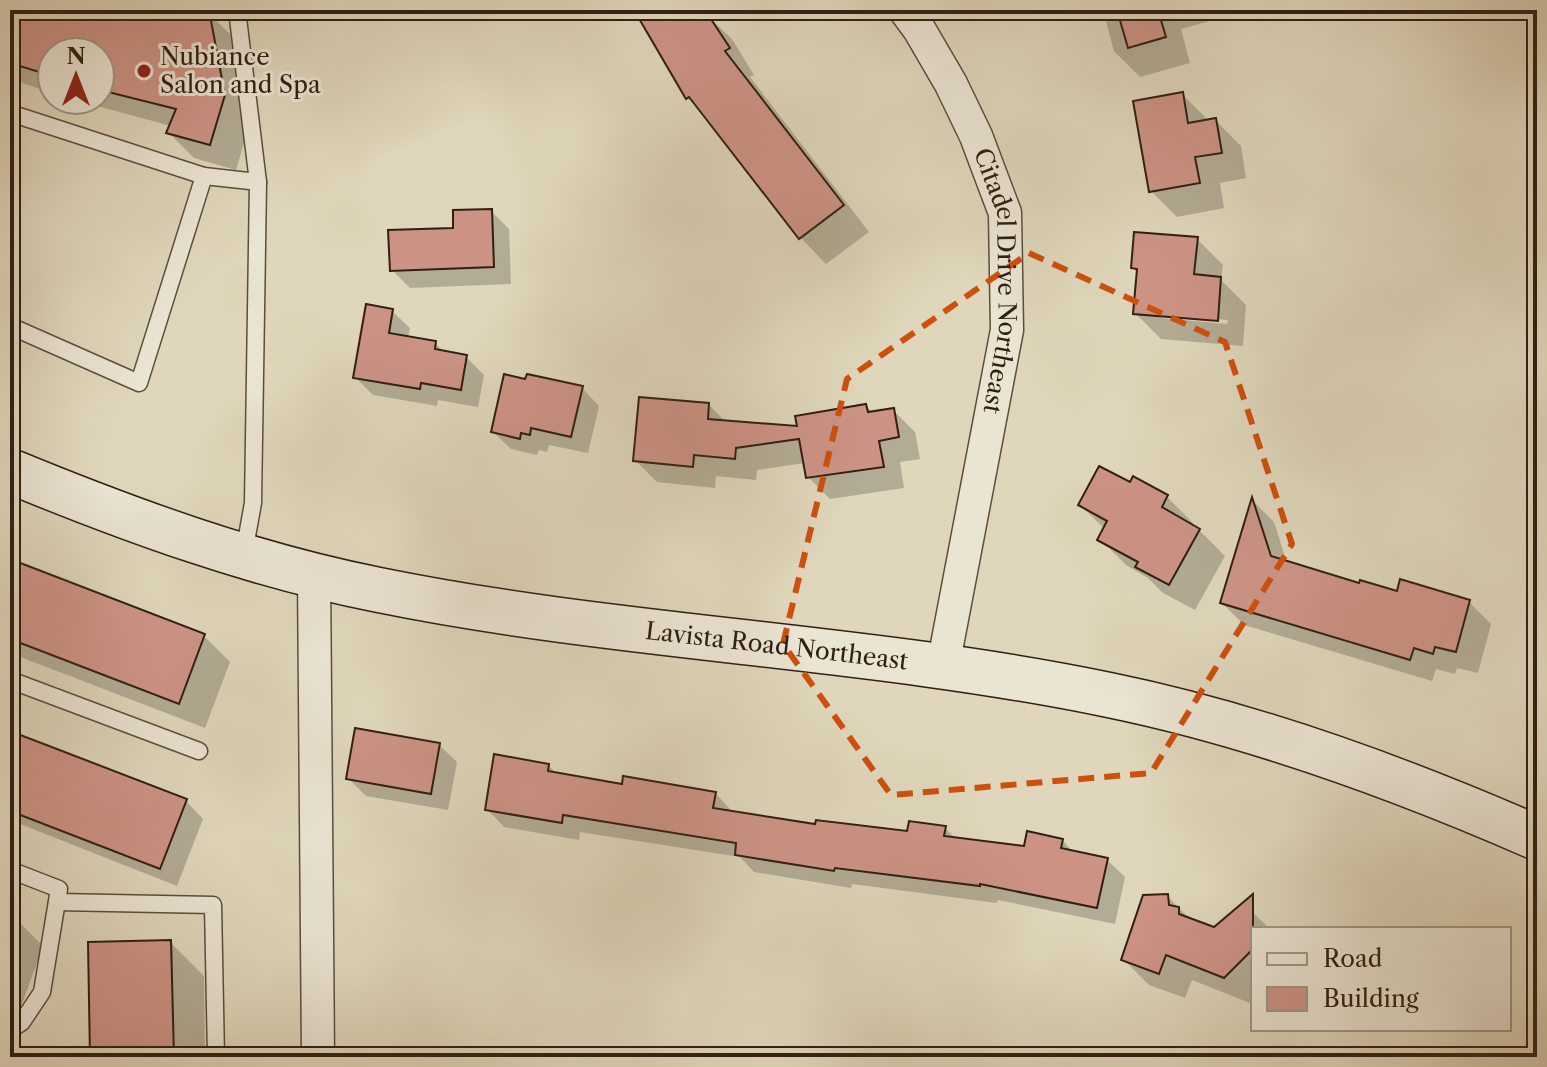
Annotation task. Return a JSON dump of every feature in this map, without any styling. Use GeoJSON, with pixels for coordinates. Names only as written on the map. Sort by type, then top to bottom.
{"type":"FeatureCollection","features":[{"type":"Feature","properties":{"kind":"main road","name":"Lavista Road Northeast"},"geometry":{"type":"LineString","coordinates":[[10,471],[148,524],[244,556],[379,590],[516,613],[943,666],[1110,695],[1221,723],[1339,759],[1537,838]]}},
{"type":"Feature","properties":{"kind":"street","name":"Citadel Drive Northeast"},"geometry":{"type":"LineString","coordinates":[[905,10],[951,84],[976,136],[1005,213],[1007,330],[943,666]]}},
{"type":"Feature","properties":{"kind":"street"},"geometry":{"type":"LineString","coordinates":[[314,575],[318,1057]]}},
{"type":"Feature","properties":{"kind":"lane"},"geometry":{"type":"LineString","coordinates":[[237,10],[258,182],[253,503],[244,556]]}},
{"type":"Feature","properties":{"kind":"lane"},"geometry":{"type":"LineString","coordinates":[[10,113],[204,176],[258,182]]}},
{"type":"Feature","properties":{"kind":"lane"},"geometry":{"type":"LineString","coordinates":[[10,326],[139,383],[204,176]]}},
{"type":"Feature","properties":{"kind":"lane"},"geometry":{"type":"LineString","coordinates":[[10,680],[199,751]]}},
{"type":"Feature","properties":{"kind":"lane"},"geometry":{"type":"LineString","coordinates":[[10,870],[59,889],[42,992],[22,1022],[10,1030]]}},
{"type":"Feature","properties":{"kind":"lane"},"geometry":{"type":"LineString","coordinates":[[57,902],[213,905],[216,1057]]}},
{"type":"Feature","properties":{"kind":"highlighted area"},"geometry":{"type":"Polygon","coordinates":[[[1029,253],[1225,342],[1292,544],[1151,773],[891,795],[783,644],[847,379],[1029,253]]]}},
{"type":"Feature","properties":{"kind":"building"},"geometry":{"type":"Polygon","coordinates":[[[10,10],[209,10],[225,95],[210,145],[166,133],[176,109],[116,94],[116,36],[36,36],[36,71],[10,63],[10,10]]]}},
{"type":"Feature","properties":{"kind":"building"},"geometry":{"type":"Polygon","coordinates":[[[634,10],[705,10],[730,48],[725,51],[844,205],[799,239],[689,97],[686,99],[634,10]]]}},
{"type":"Feature","properties":{"kind":"building"},"geometry":{"type":"Polygon","coordinates":[[[1117,10],[1158,10],[1166,37],[1128,48],[1117,10]]]}},
{"type":"Feature","properties":{"kind":"building"},"geometry":{"type":"Polygon","coordinates":[[[1183,92],[1188,123],[1216,118],[1222,153],[1195,157],[1200,183],[1149,192],[1133,101],[1183,92]]]}},
{"type":"Feature","properties":{"kind":"building"},"geometry":{"type":"Polygon","coordinates":[[[492,209],[494,267],[390,271],[388,230],[453,228],[453,210],[492,209]]]}},
{"type":"Feature","properties":{"kind":"building"},"geometry":{"type":"Polygon","coordinates":[[[1134,232],[1198,237],[1194,274],[1221,277],[1218,321],[1133,314],[1137,269],[1131,268],[1134,232]]]}},
{"type":"Feature","properties":{"kind":"building"},"geometry":{"type":"Polygon","coordinates":[[[366,304],[393,309],[389,333],[436,341],[435,349],[467,355],[461,390],[421,383],[420,389],[353,378],[366,304]]]}},
{"type":"Feature","properties":{"kind":"building"},"geometry":{"type":"Polygon","coordinates":[[[504,374],[525,379],[527,374],[583,386],[571,437],[531,428],[530,435],[521,433],[520,439],[491,432],[504,374]]]}},
{"type":"Feature","properties":{"kind":"building"},"geometry":{"type":"Polygon","coordinates":[[[639,397],[709,403],[708,419],[797,426],[795,416],[866,404],[868,412],[894,408],[899,437],[879,441],[884,467],[806,478],[799,439],[736,448],[735,459],[694,455],[693,467],[633,461],[639,397]]]}},
{"type":"Feature","properties":{"kind":"building"},"geometry":{"type":"Polygon","coordinates":[[[1099,466],[1130,482],[1133,476],[1168,495],[1162,507],[1200,529],[1169,585],[1135,567],[1138,562],[1097,540],[1107,521],[1078,505],[1099,466]]]}},
{"type":"Feature","properties":{"kind":"building"},"geometry":{"type":"Polygon","coordinates":[[[1252,497],[1271,556],[1359,583],[1360,580],[1397,591],[1400,579],[1470,600],[1456,652],[1435,647],[1433,654],[1414,648],[1410,660],[1220,603],[1252,497]]]}},
{"type":"Feature","properties":{"kind":"building"},"geometry":{"type":"Polygon","coordinates":[[[10,559],[205,634],[179,704],[10,639],[10,559]]]}},
{"type":"Feature","properties":{"kind":"building"},"geometry":{"type":"Polygon","coordinates":[[[355,728],[440,743],[431,794],[346,779],[355,728]]]}},
{"type":"Feature","properties":{"kind":"building"},"geometry":{"type":"Polygon","coordinates":[[[10,731],[187,799],[160,869],[10,811],[10,731]]]}},
{"type":"Feature","properties":{"kind":"building"},"geometry":{"type":"Polygon","coordinates":[[[494,754],[549,764],[548,771],[622,784],[623,776],[716,792],[713,808],[815,824],[816,820],[907,831],[909,821],[946,826],[944,836],[1024,846],[1027,831],[1063,839],[1061,848],[1108,858],[1097,908],[980,884],[835,868],[834,871],[735,855],[736,843],[563,815],[562,823],[485,810],[494,754]]]}},
{"type":"Feature","properties":{"kind":"building"},"geometry":{"type":"Polygon","coordinates":[[[1168,894],[1169,905],[1179,907],[1179,914],[1214,927],[1253,894],[1251,951],[1224,978],[1166,955],[1159,974],[1121,960],[1143,895],[1168,894]]]}},
{"type":"Feature","properties":{"kind":"building"},"geometry":{"type":"Polygon","coordinates":[[[171,940],[174,1057],[90,1057],[88,942],[171,940]]]}},
{"type":"Feature","properties":{"kind":"place","name":"Nubiance Salon and Spa"},"geometry":{"type":"Point","coordinates":[144,71]}}]}
